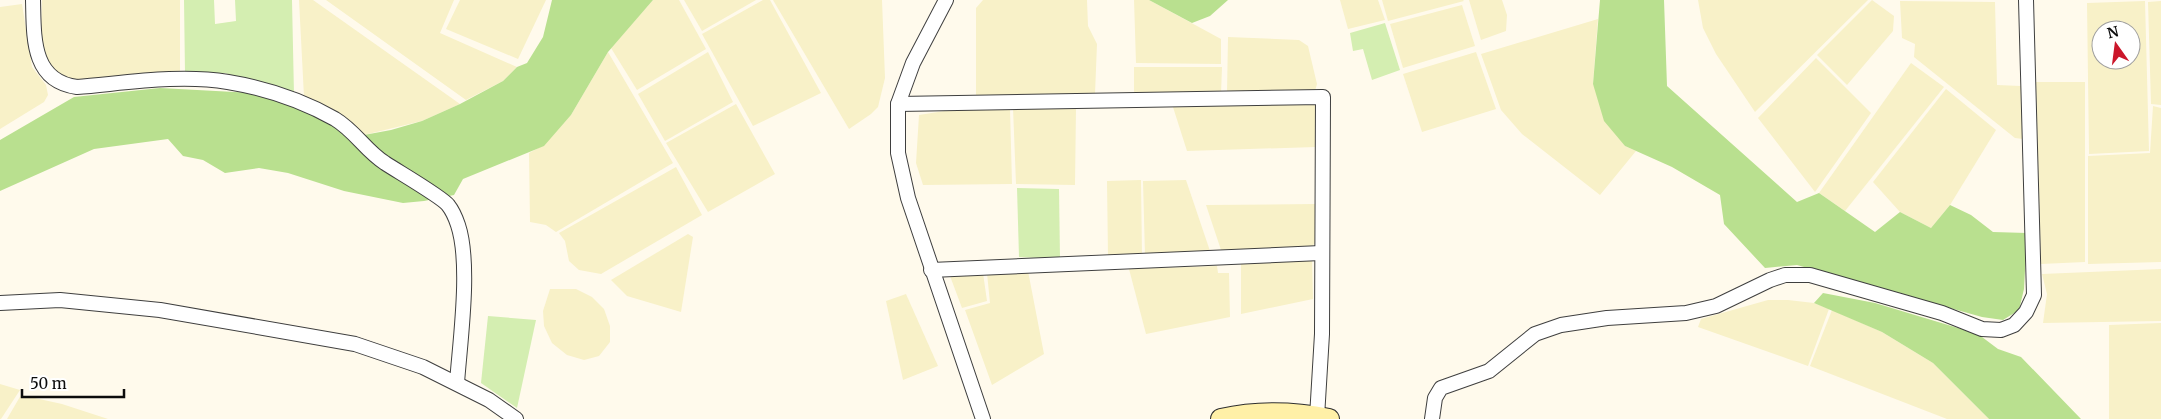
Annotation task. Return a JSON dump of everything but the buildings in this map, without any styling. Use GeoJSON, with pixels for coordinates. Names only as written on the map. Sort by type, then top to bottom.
{"type":"FeatureCollection","features":[{"type":"Feature","properties":{"kind":"main road"},"geometry":{"type":"LineString","coordinates":[[1226,418],[1260,413],[1323,418]]}},
{"type":"Feature","properties":{"kind":"street"},"geometry":{"type":"LineString","coordinates":[[33,0],[34,39],[39,58],[46,71],[57,81],[78,87],[178,80],[228,82],[274,94],[298,102],[335,119],[353,132],[371,154],[447,204],[458,226],[463,254],[464,281],[457,383]]}},
{"type":"Feature","properties":{"kind":"street"},"geometry":{"type":"LineString","coordinates":[[946,0],[913,63],[898,104],[898,143],[901,169],[931,270],[982,419]]}},
{"type":"Feature","properties":{"kind":"street"},"geometry":{"type":"LineString","coordinates":[[1432,419],[1435,398],[1441,388],[1489,370],[1535,334],[1561,325],[1607,318],[1694,311],[1716,306],[1770,280],[1785,276],[1810,275],[1942,313],[1982,329],[2001,330],[2014,325],[2026,312],[2034,295],[2026,0]]}},
{"type":"Feature","properties":{"kind":"street"},"geometry":{"type":"LineString","coordinates":[[898,104],[1323,97],[1321,253],[1323,418]]}},
{"type":"Feature","properties":{"kind":"street"},"geometry":{"type":"LineString","coordinates":[[931,270],[1321,253]]}},
{"type":"Feature","properties":{"kind":"street"},"geometry":{"type":"LineString","coordinates":[[0,303],[60,300],[160,310],[355,344],[423,367],[489,400],[516,419]]}},
{"type":"Feature","properties":{"kind":"shaded area"},"geometry":{"type":"Polygon","coordinates":[[[42,0],[180,0],[180,76],[71,81],[52,69],[45,57],[41,34],[42,0]]]}},
{"type":"Feature","properties":{"kind":"shaded area"},"geometry":{"type":"Polygon","coordinates":[[[299,0],[313,0],[460,104],[422,121],[364,135],[341,116],[304,97],[299,0]]]}},
{"type":"Feature","properties":{"kind":"shaded area"},"geometry":{"type":"Polygon","coordinates":[[[326,0],[454,0],[440,33],[517,67],[503,81],[466,100],[326,0]]]}},
{"type":"Feature","properties":{"kind":"shaded area"},"geometry":{"type":"Polygon","coordinates":[[[460,0],[546,0],[518,59],[446,29],[460,0]]]}},
{"type":"Feature","properties":{"kind":"shaded area"},"geometry":{"type":"Polygon","coordinates":[[[653,0],[679,0],[706,49],[637,90],[611,48],[653,0]]]}},
{"type":"Feature","properties":{"kind":"shaded area"},"geometry":{"type":"Polygon","coordinates":[[[684,0],[756,0],[702,31],[684,0]]]}},
{"type":"Feature","properties":{"kind":"shaded area"},"geometry":{"type":"Polygon","coordinates":[[[763,0],[770,0],[821,93],[753,126],[702,34],[763,0]]]}},
{"type":"Feature","properties":{"kind":"shaded area"},"geometry":{"type":"Polygon","coordinates":[[[773,0],[882,0],[885,78],[878,107],[871,114],[849,129],[773,0]]]}},
{"type":"Feature","properties":{"kind":"shaded area"},"geometry":{"type":"Polygon","coordinates":[[[983,0],[1087,0],[1088,26],[1097,44],[1095,94],[976,96],[976,8],[983,0]]]}},
{"type":"Feature","properties":{"kind":"shaded area"},"geometry":{"type":"Polygon","coordinates":[[[1134,0],[1149,0],[1221,39],[1221,64],[1136,63],[1134,0]]]}},
{"type":"Feature","properties":{"kind":"shaded area"},"geometry":{"type":"Polygon","coordinates":[[[1340,0],[1378,0],[1385,20],[1348,29],[1340,0]]]}},
{"type":"Feature","properties":{"kind":"shaded area"},"geometry":{"type":"Polygon","coordinates":[[[1382,0],[1463,0],[1464,1],[1388,21],[1382,0]]]}},
{"type":"Feature","properties":{"kind":"shaded area"},"geometry":{"type":"Polygon","coordinates":[[[1469,0],[1502,0],[1507,15],[1506,31],[1481,40],[1469,0]]]}},
{"type":"Feature","properties":{"kind":"shaded area"},"geometry":{"type":"Polygon","coordinates":[[[1698,0],[1868,0],[1755,112],[1716,54],[1703,28],[1698,0]]]}},
{"type":"Feature","properties":{"kind":"shaded area"},"geometry":{"type":"Polygon","coordinates":[[[1872,0],[1894,16],[1893,31],[1847,85],[1817,55],[1872,0]]]}},
{"type":"Feature","properties":{"kind":"shaded area"},"geometry":{"type":"Polygon","coordinates":[[[1900,1],[1995,2],[1997,85],[2021,86],[2023,139],[2015,138],[1914,57],[1915,44],[1902,38],[1900,1]]]}},
{"type":"Feature","properties":{"kind":"shaded area"},"geometry":{"type":"Polygon","coordinates":[[[2145,1],[2149,151],[2089,154],[2087,3],[2145,1]]]}},
{"type":"Feature","properties":{"kind":"shaded area"},"geometry":{"type":"Polygon","coordinates":[[[2161,1],[2161,105],[2151,104],[2148,2],[2161,1]]]}},
{"type":"Feature","properties":{"kind":"shaded area"},"geometry":{"type":"Polygon","coordinates":[[[22,4],[32,67],[46,85],[48,95],[44,102],[0,129],[0,7],[22,4]]]}},
{"type":"Feature","properties":{"kind":"shaded area"},"geometry":{"type":"Polygon","coordinates":[[[1462,5],[1475,46],[1403,68],[1390,24],[1462,5]]]}},
{"type":"Feature","properties":{"kind":"shaded area"},"geometry":{"type":"Polygon","coordinates":[[[1598,19],[1593,84],[1625,146],[1636,151],[1600,195],[1522,134],[1501,110],[1481,54],[1598,19]]]}},
{"type":"Feature","properties":{"kind":"shaded area"},"geometry":{"type":"Polygon","coordinates":[[[1228,37],[1299,40],[1308,46],[1317,84],[1315,91],[1227,93],[1228,37]]]}},
{"type":"Feature","properties":{"kind":"shaded area"},"geometry":{"type":"Polygon","coordinates":[[[608,52],[673,163],[556,232],[546,225],[530,222],[529,153],[544,145],[571,115],[608,52]]]}},
{"type":"Feature","properties":{"kind":"shaded area"},"geometry":{"type":"Polygon","coordinates":[[[708,52],[733,102],[665,141],[638,94],[708,52]]]}},
{"type":"Feature","properties":{"kind":"shaded area"},"geometry":{"type":"Polygon","coordinates":[[[1476,52],[1496,109],[1422,132],[1403,74],[1476,52]]]}},
{"type":"Feature","properties":{"kind":"shaded area"},"geometry":{"type":"Polygon","coordinates":[[[1816,58],[1871,113],[1815,192],[1758,118],[1816,58]]]}},
{"type":"Feature","properties":{"kind":"shaded area"},"geometry":{"type":"Polygon","coordinates":[[[1911,63],[1944,87],[1845,211],[1819,193],[1911,63]]]}},
{"type":"Feature","properties":{"kind":"shaded area"},"geometry":{"type":"Polygon","coordinates":[[[1134,67],[1222,67],[1221,94],[1134,94],[1134,67]]]}},
{"type":"Feature","properties":{"kind":"shaded area"},"geometry":{"type":"Polygon","coordinates":[[[2036,82],[2085,82],[2085,262],[2041,264],[2036,82]]]}},
{"type":"Feature","properties":{"kind":"shaded area"},"geometry":{"type":"Polygon","coordinates":[[[1946,89],[1996,130],[1950,205],[1931,228],[1900,212],[1873,182],[1946,89]]]}},
{"type":"Feature","properties":{"kind":"shaded area"},"geometry":{"type":"Polygon","coordinates":[[[1317,101],[1316,147],[1187,151],[1172,104],[1317,101]]]}},
{"type":"Feature","properties":{"kind":"shaded area"},"geometry":{"type":"Polygon","coordinates":[[[736,104],[775,174],[708,212],[666,143],[736,104]]]}},
{"type":"Feature","properties":{"kind":"shaded area"},"geometry":{"type":"Polygon","coordinates":[[[2153,106],[2161,108],[2161,262],[2088,264],[2088,156],[2150,153],[2153,106]]]}},
{"type":"Feature","properties":{"kind":"shaded area"},"geometry":{"type":"Polygon","coordinates":[[[1010,108],[1012,184],[923,185],[916,163],[919,115],[957,109],[1010,108]]]}},
{"type":"Feature","properties":{"kind":"shaded area"},"geometry":{"type":"Polygon","coordinates":[[[1013,108],[1076,108],[1075,185],[1016,184],[1013,108]]]}},
{"type":"Feature","properties":{"kind":"shaded area"},"geometry":{"type":"Polygon","coordinates":[[[676,167],[702,215],[601,274],[579,270],[569,261],[565,241],[559,233],[676,167]]]}},
{"type":"Feature","properties":{"kind":"shaded area"},"geometry":{"type":"Polygon","coordinates":[[[1141,180],[1142,257],[1108,257],[1107,181],[1141,180]]]}},
{"type":"Feature","properties":{"kind":"shaded area"},"geometry":{"type":"Polygon","coordinates":[[[1186,180],[1211,254],[1145,256],[1143,181],[1186,180]]]}},
{"type":"Feature","properties":{"kind":"shaded area"},"geometry":{"type":"Polygon","coordinates":[[[1315,204],[1316,243],[1307,249],[1222,253],[1206,205],[1315,204]]]}},
{"type":"Feature","properties":{"kind":"shaded area"},"geometry":{"type":"Polygon","coordinates":[[[688,234],[693,237],[681,312],[627,296],[611,280],[688,234]]]}},
{"type":"Feature","properties":{"kind":"shaded area"},"geometry":{"type":"Polygon","coordinates":[[[1312,259],[1313,299],[1241,314],[1241,263],[1312,259]]]}},
{"type":"Feature","properties":{"kind":"shaded area"},"geometry":{"type":"Polygon","coordinates":[[[1217,266],[1218,273],[1229,273],[1230,317],[1146,334],[1129,269],[1217,266]]]}},
{"type":"Feature","properties":{"kind":"shaded area"},"geometry":{"type":"Polygon","coordinates":[[[2161,269],[2161,321],[2043,323],[2047,294],[2042,274],[2161,269]]]}},
{"type":"Feature","properties":{"kind":"shaded area"},"geometry":{"type":"Polygon","coordinates":[[[1028,271],[1044,354],[992,385],[965,310],[990,303],[987,273],[1028,271]]]}},
{"type":"Feature","properties":{"kind":"shaded area"},"geometry":{"type":"Polygon","coordinates":[[[983,273],[987,301],[962,308],[950,276],[983,273]]]}},
{"type":"Feature","properties":{"kind":"shaded area"},"geometry":{"type":"Polygon","coordinates":[[[550,289],[576,289],[592,297],[604,309],[610,326],[610,342],[599,356],[584,360],[567,355],[552,343],[544,326],[543,311],[550,289]]]}},
{"type":"Feature","properties":{"kind":"shaded area"},"geometry":{"type":"Polygon","coordinates":[[[906,294],[938,366],[903,380],[886,301],[906,294]]]}},
{"type":"Feature","properties":{"kind":"shaded area"},"geometry":{"type":"Polygon","coordinates":[[[1768,300],[1814,303],[1829,309],[1808,366],[1698,327],[1701,319],[1768,300]]]}},
{"type":"Feature","properties":{"kind":"shaded area"},"geometry":{"type":"Polygon","coordinates":[[[1832,310],[1882,332],[1933,363],[1989,419],[1947,419],[1810,366],[1832,310]]]}},
{"type":"Feature","properties":{"kind":"shaded area"},"geometry":{"type":"Polygon","coordinates":[[[2161,323],[2161,419],[2109,419],[2109,325],[2161,323]]]}},
{"type":"Feature","properties":{"kind":"shaded area"},"geometry":{"type":"Polygon","coordinates":[[[0,384],[20,390],[1,419],[0,419],[0,384]]]}},
{"type":"Feature","properties":{"kind":"shaded area"},"geometry":{"type":"Polygon","coordinates":[[[21,395],[62,404],[108,419],[7,419],[21,395]]]}},
{"type":"Feature","properties":{"kind":"green space"},"geometry":{"type":"Polygon","coordinates":[[[184,0],[214,0],[215,24],[236,21],[235,0],[292,0],[294,95],[225,73],[185,73],[184,0]]]}},
{"type":"Feature","properties":{"kind":"green space"},"geometry":{"type":"Polygon","coordinates":[[[552,0],[653,0],[608,52],[571,115],[544,146],[463,179],[454,195],[403,203],[344,191],[288,173],[259,168],[225,173],[203,160],[183,156],[168,139],[94,149],[0,191],[0,140],[74,97],[160,88],[253,93],[303,110],[349,134],[364,135],[422,121],[460,104],[503,81],[517,67],[527,63],[543,37],[552,0]]]}},
{"type":"Feature","properties":{"kind":"green space"},"geometry":{"type":"Polygon","coordinates":[[[1149,0],[1228,0],[1210,16],[1192,23],[1149,0]]]}},
{"type":"Feature","properties":{"kind":"green space"},"geometry":{"type":"Polygon","coordinates":[[[1600,0],[1664,0],[1667,86],[1797,202],[1819,193],[1875,232],[1900,212],[1931,228],[1950,205],[1971,215],[1993,232],[2027,233],[2024,289],[2019,310],[2003,320],[1982,317],[1797,265],[1765,268],[1724,224],[1720,195],[1672,167],[1625,146],[1604,121],[1593,84],[1600,0]]]}},
{"type":"Feature","properties":{"kind":"green space"},"geometry":{"type":"Polygon","coordinates":[[[1385,23],[1400,70],[1372,80],[1363,49],[1353,51],[1350,33],[1385,23]]]}},
{"type":"Feature","properties":{"kind":"green space"},"geometry":{"type":"Polygon","coordinates":[[[1017,188],[1059,189],[1060,259],[1019,257],[1017,188]]]}},
{"type":"Feature","properties":{"kind":"green space"},"geometry":{"type":"Polygon","coordinates":[[[1823,293],[1875,303],[1978,334],[1998,349],[2021,357],[2081,419],[1989,419],[1933,363],[1882,332],[1814,303],[1823,293]]]}},
{"type":"Feature","properties":{"kind":"green space"},"geometry":{"type":"Polygon","coordinates":[[[488,316],[536,320],[517,408],[481,383],[488,316]]]}}]}
